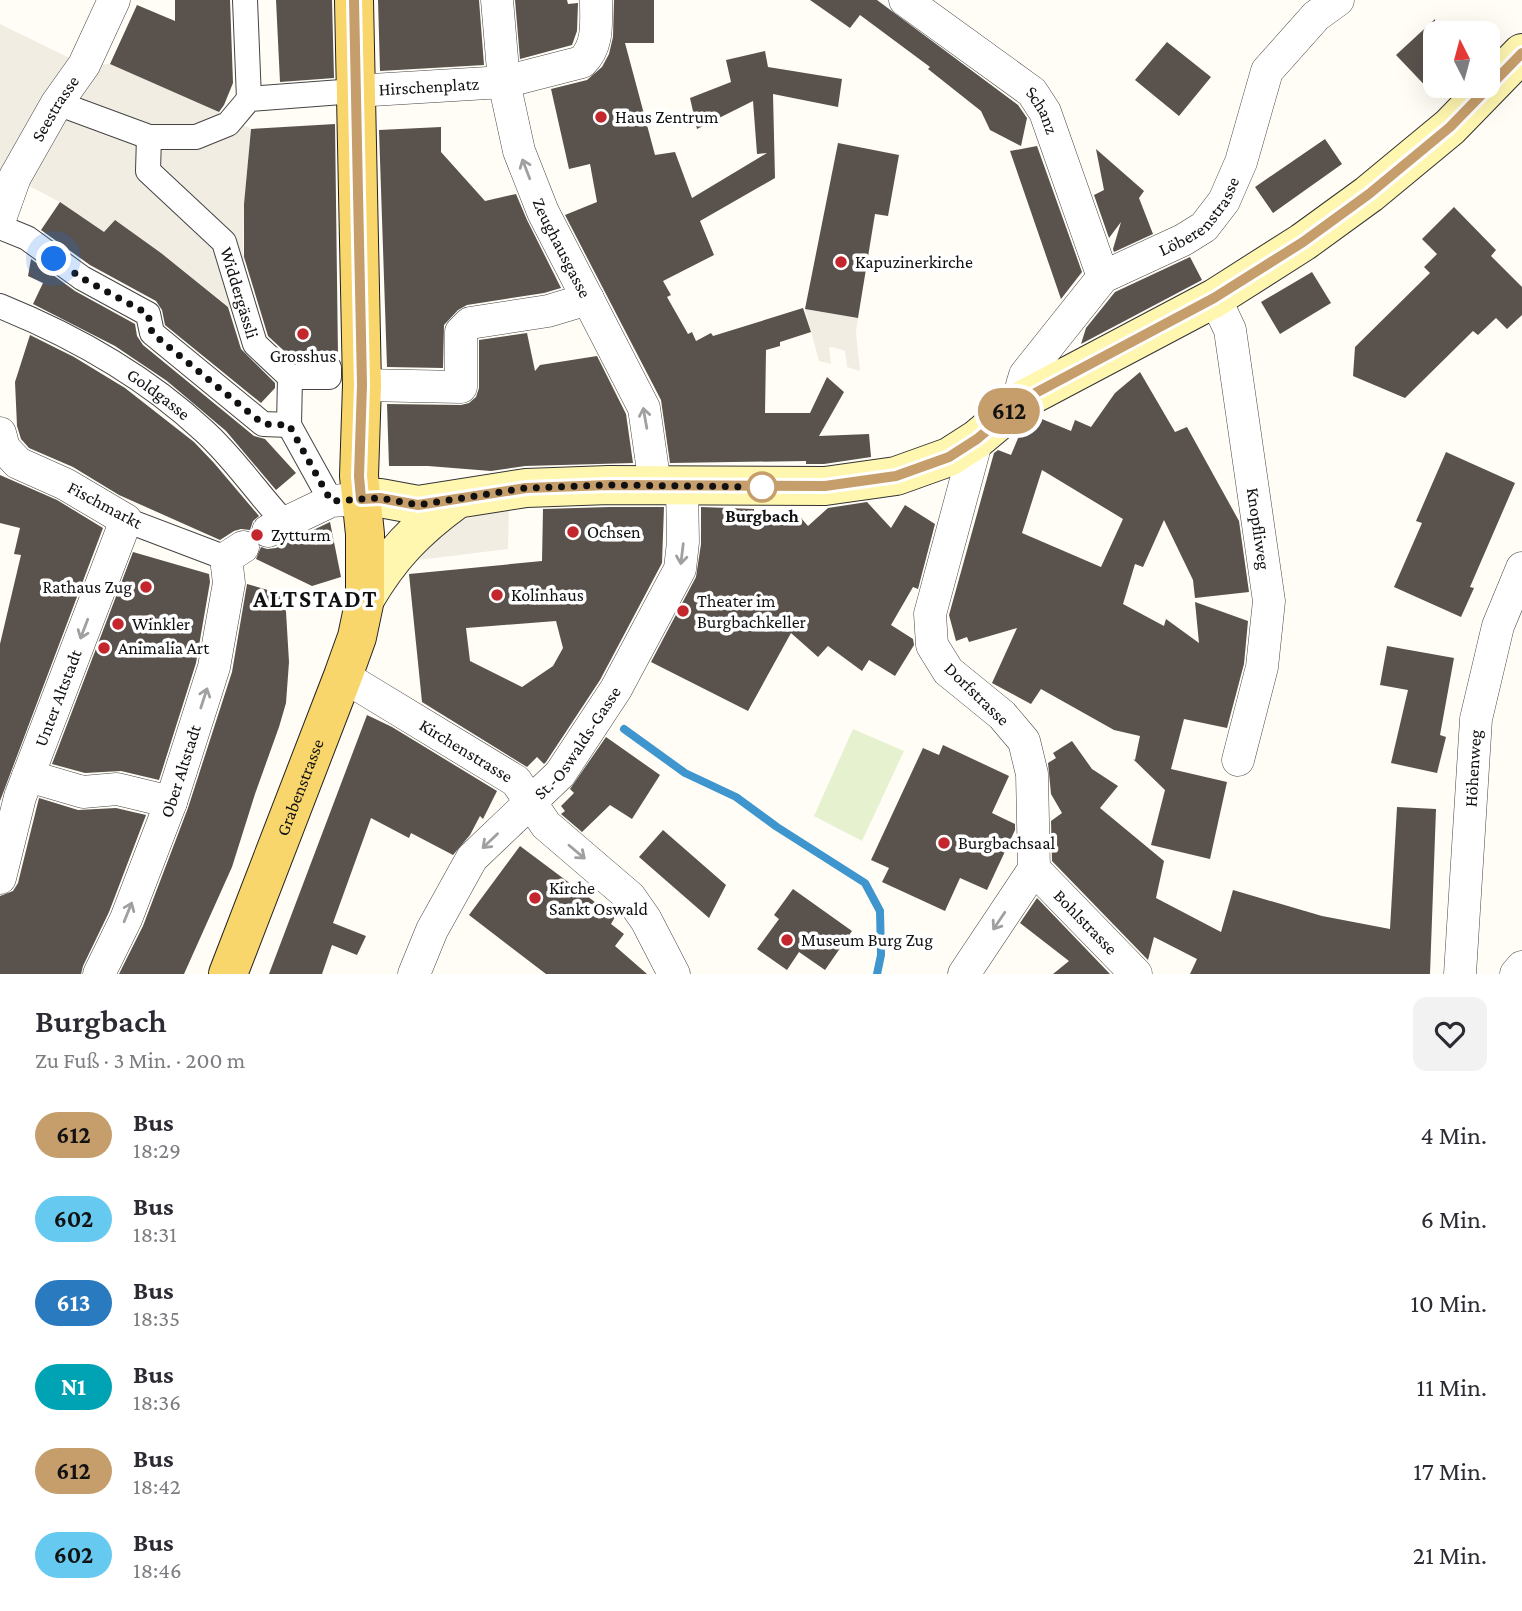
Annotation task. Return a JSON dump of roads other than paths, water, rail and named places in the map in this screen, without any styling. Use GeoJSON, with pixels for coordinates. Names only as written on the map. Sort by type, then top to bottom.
{"type":"FeatureCollection","features":[{"type":"Feature","properties":{"kind":"main road","name":"Grabenstrasse"},"geometry":{"type":"LineString","coordinates":[[228,974],[343,676],[357,637],[365,599],[365,534],[346,500],[359,476],[345,377],[355,91],[354,0]]}},
{"type":"Feature","properties":{"kind":"main road"},"geometry":{"type":"LineString","coordinates":[[346,500],[380,498],[418,505],[526,488],[825,486],[896,476],[949,457],[977,439],[1026,398],[1214,298],[1303,242],[1369,194],[1450,127],[1522,53]]}},
{"type":"Feature","properties":{"kind":"main road"},"geometry":{"type":"LineString","coordinates":[[365,599],[382,570],[403,544],[456,500]]}},
{"type":"Feature","properties":{"kind":"street","name":"Seestrasse"},"geometry":{"type":"LineString","coordinates":[[0,219],[15,177],[57,103],[84,65],[114,0]]}},
{"type":"Feature","properties":{"kind":"street"},"geometry":{"type":"LineString","coordinates":[[57,103],[149,137],[196,137],[228,124],[249,99],[244,0]]}},
{"type":"Feature","properties":{"kind":"street","name":"Zeughausgasse"},"geometry":{"type":"LineString","coordinates":[[497,0],[504,82],[524,163],[543,212],[644,408],[669,486]]}},
{"type":"Feature","properties":{"kind":"street","name":"Hirschenplatz"},"geometry":{"type":"LineString","coordinates":[[355,91],[504,82],[582,62],[591,53],[595,42],[596,0]]}},
{"type":"Feature","properties":{"kind":"street","name":"Schanz"},"geometry":{"type":"LineString","coordinates":[[905,0],[1032,92],[1045,111],[1102,277]]}},
{"type":"Feature","properties":{"kind":"street","name":"Löberenstrasse"},"geometry":{"type":"LineString","coordinates":[[1026,398],[1022,385],[1025,374],[1102,277],[1183,240],[1204,227],[1224,201],[1241,162],[1267,71],[1316,16],[1338,0]]}},
{"type":"Feature","properties":{"kind":"street"},"geometry":{"type":"LineString","coordinates":[[249,99],[355,91]]}},
{"type":"Feature","properties":{"kind":"street","name":"Widdergässli"},"geometry":{"type":"LineString","coordinates":[[149,137],[148,172],[224,242],[255,344],[290,377]]}},
{"type":"Feature","properties":{"kind":"street"},"geometry":{"type":"LineString","coordinates":[[0,227],[27,238],[82,278],[148,314],[152,333],[263,424],[289,425]]}},
{"type":"Feature","properties":{"kind":"street","name":"Knopfliweg"},"geometry":{"type":"LineString","coordinates":[[1214,298],[1230,330],[1269,601],[1262,667],[1238,760]]}},
{"type":"Feature","properties":{"kind":"street"},"geometry":{"type":"LineString","coordinates":[[256,540],[346,500],[289,425],[290,377],[345,377],[461,387],[461,332],[470,323],[548,310],[588,299]]}},
{"type":"Feature","properties":{"kind":"street","name":"Goldgasse"},"geometry":{"type":"LineString","coordinates":[[0,306],[49,326],[102,355],[204,431],[256,540]]}},
{"type":"Feature","properties":{"kind":"street","name":"Fischmarkt"},"geometry":{"type":"LineString","coordinates":[[0,433],[4,447],[18,463],[65,484],[126,520],[256,540]]}},
{"type":"Feature","properties":{"kind":"street","name":"Dorfstrasse"},"geometry":{"type":"LineString","coordinates":[[977,439],[929,614],[932,645],[948,671],[1002,715],[1024,741],[1031,774],[1034,869]]}},
{"type":"Feature","properties":{"kind":"street","name":"St.-Oswalds-Gasse"},"geometry":{"type":"LineString","coordinates":[[414,974],[432,930],[472,859],[560,774],[616,689],[680,569],[683,542],[669,486]]}},
{"type":"Feature","properties":{"kind":"street","name":"Unter Altstadt"},"geometry":{"type":"LineString","coordinates":[[0,878],[28,776],[126,520]]}},
{"type":"Feature","properties":{"kind":"street","name":"Ober Altstadt"},"geometry":{"type":"LineString","coordinates":[[99,974],[126,919],[171,802],[214,667],[229,583],[256,540]]}},
{"type":"Feature","properties":{"kind":"street","name":"Höhenweg"},"geometry":{"type":"LineString","coordinates":[[1460,974],[1476,719],[1498,626],[1522,568]]}},
{"type":"Feature","properties":{"kind":"street","name":"Kirchenstrasse"},"geometry":{"type":"LineString","coordinates":[[343,676],[516,781],[545,825],[630,897],[646,920],[674,974]]}},
{"type":"Feature","properties":{"kind":"street"},"geometry":{"type":"LineString","coordinates":[[28,776],[83,792],[117,789],[171,802]]}},
{"type":"Feature","properties":{"kind":"street"},"geometry":{"type":"LineString","coordinates":[[964,974],[1034,869]]}},
{"type":"Feature","properties":{"kind":"street","name":"Bohlstrasse"},"geometry":{"type":"LineString","coordinates":[[1034,869],[1136,974]]}},
{"type":"Feature","properties":{"kind":"street"},"geometry":{"type":"LineString","coordinates":[[1516,974],[1522,967]]}},
{"type":"Feature","properties":{"kind":"waterway"},"geometry":{"type":"LineString","coordinates":[[624,729],[685,773],[736,797],[777,827],[865,883],[880,911],[881,955],[877,974]]}},
{"type":"Feature","properties":{"kind":"place","name":"Haus Zentrum"},"geometry":{"type":"Point","coordinates":[601,117]}},
{"type":"Feature","properties":{"kind":"place","name":"Kapuzinerkirche"},"geometry":{"type":"Point","coordinates":[841,262]}},
{"type":"Feature","properties":{"kind":"place","name":"Grosshus"},"geometry":{"type":"Point","coordinates":[303,334]}},
{"type":"Feature","properties":{"kind":"place","name":"Burgbach"},"geometry":{"type":"Point","coordinates":[762,487]}},
{"type":"Feature","properties":{"kind":"place","name":"Ochsen"},"geometry":{"type":"Point","coordinates":[573,532]}},
{"type":"Feature","properties":{"kind":"place","name":"Zytturm"},"geometry":{"type":"Point","coordinates":[257,535]}},
{"type":"Feature","properties":{"kind":"place","name":"Rathaus Zug"},"geometry":{"type":"Point","coordinates":[146,587]}},
{"type":"Feature","properties":{"kind":"place","name":"Kolinhaus"},"geometry":{"type":"Point","coordinates":[497,595]}},
{"type":"Feature","properties":{"kind":"place","name":"Theater im Burgbachkeller"},"geometry":{"type":"Point","coordinates":[683,611]}},
{"type":"Feature","properties":{"kind":"place","name":"Winkler"},"geometry":{"type":"Point","coordinates":[118,624]}},
{"type":"Feature","properties":{"kind":"place","name":"Animalia Art"},"geometry":{"type":"Point","coordinates":[104,648]}},
{"type":"Feature","properties":{"kind":"place","name":"Burgbachsaal"},"geometry":{"type":"Point","coordinates":[944,843]}},
{"type":"Feature","properties":{"kind":"place","name":"Kirche Sankt Oswald"},"geometry":{"type":"Point","coordinates":[535,898]}},
{"type":"Feature","properties":{"kind":"place","name":"Museum Burg Zug"},"geometry":{"type":"Point","coordinates":[787,940]}},
{"type":"Feature","properties":{"kind":"district","name":"ALTSTADT"},"geometry":{"type":"Point","coordinates":[316,598]}}]}
